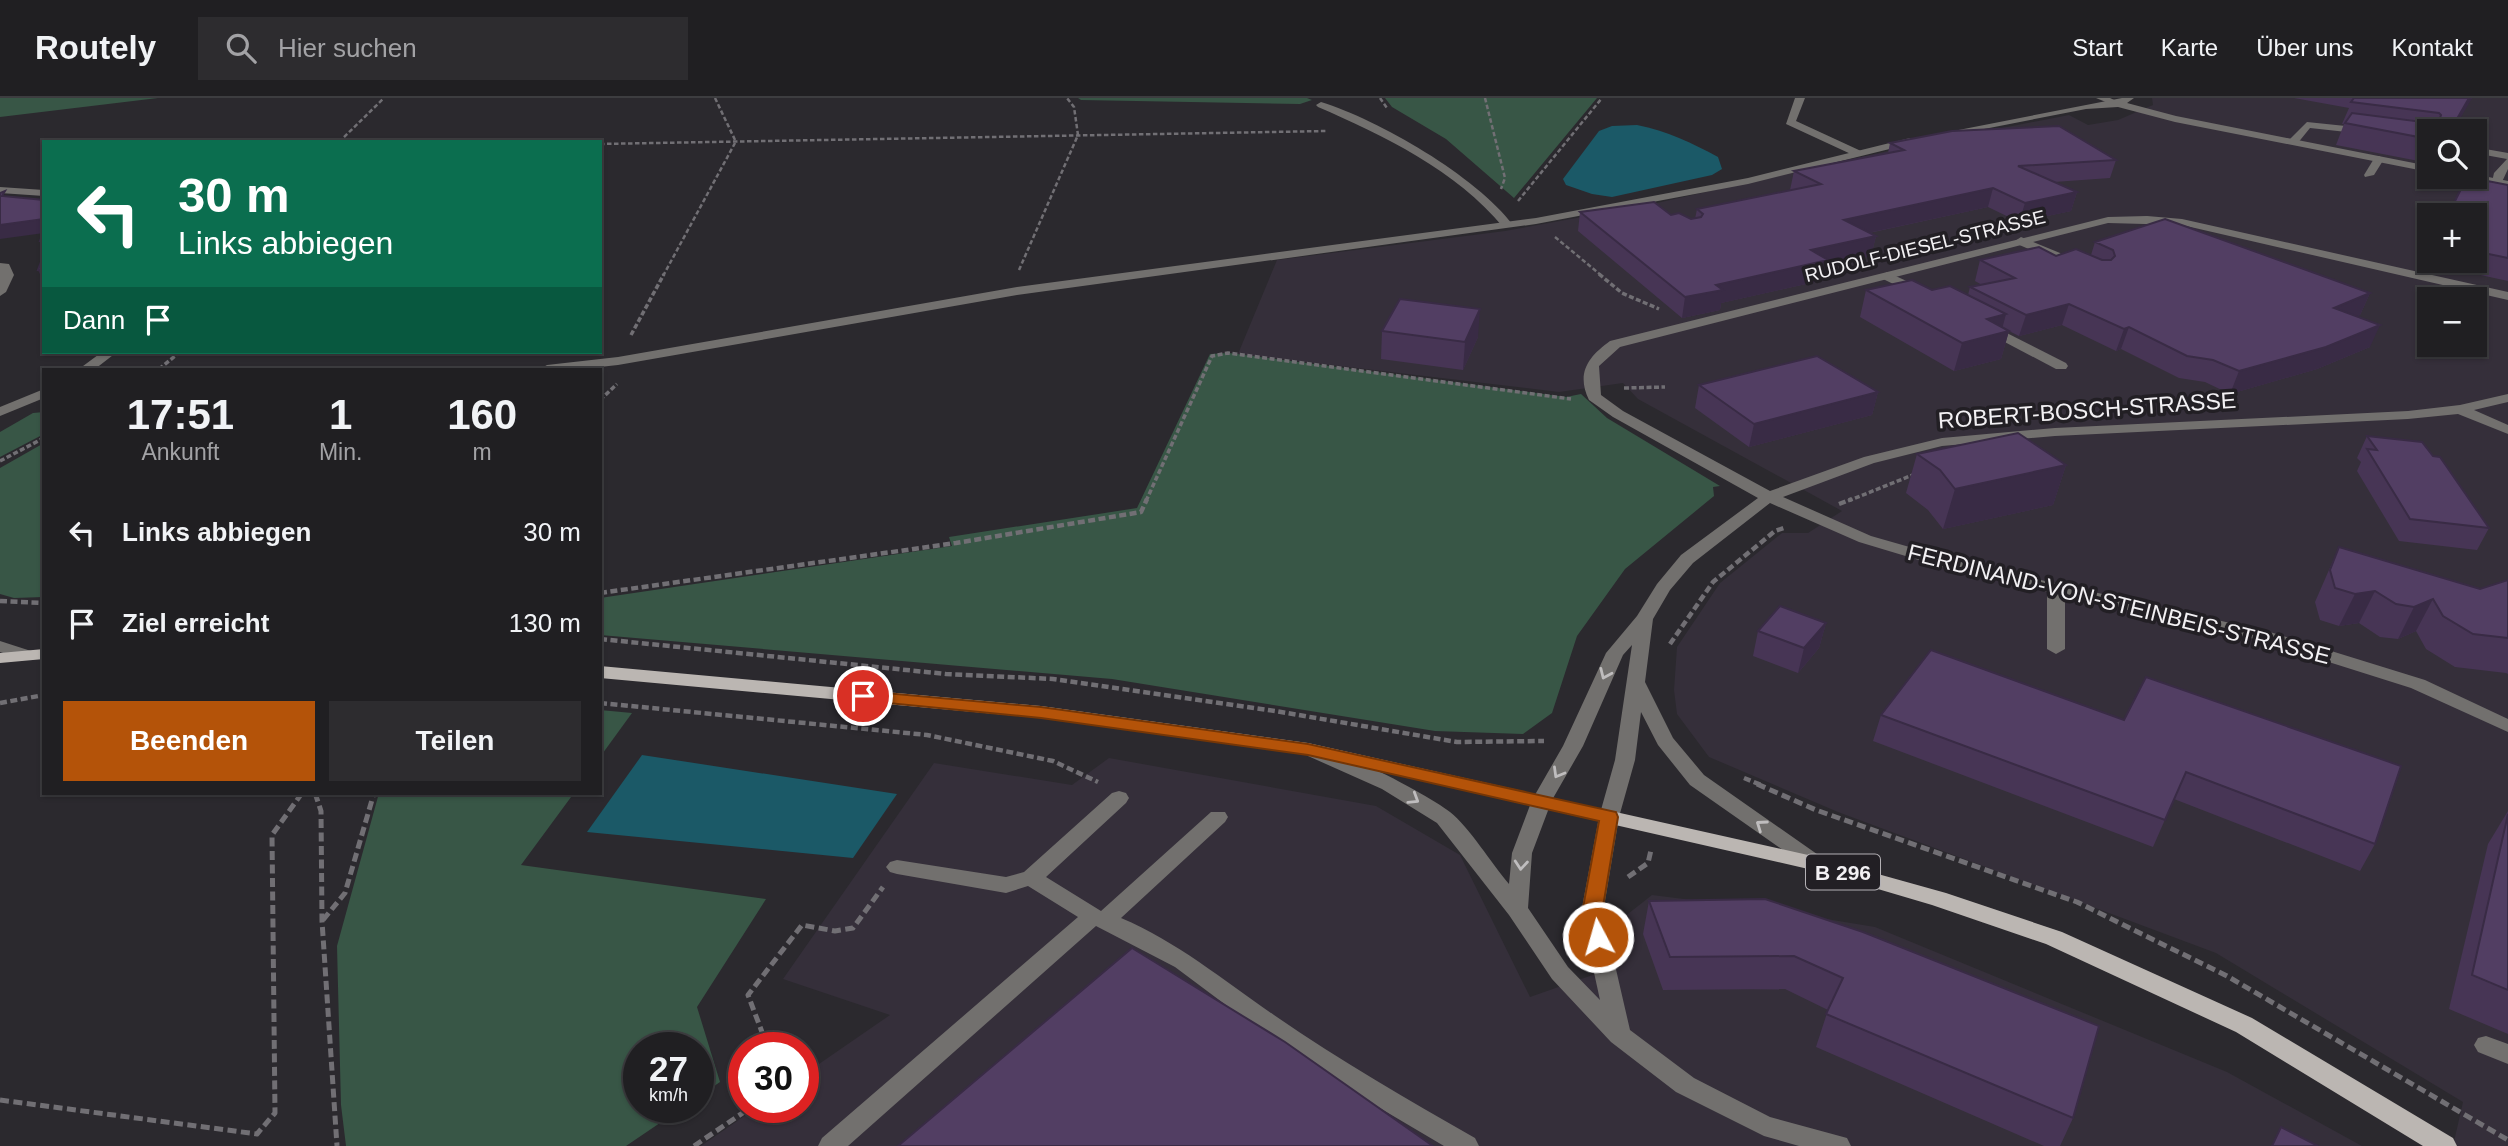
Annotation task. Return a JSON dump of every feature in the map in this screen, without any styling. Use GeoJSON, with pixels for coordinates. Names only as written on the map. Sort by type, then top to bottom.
{"type":"FeatureCollection","features":[{"type":"Feature","properties":{"kind":"main road"},"geometry":{"type":"LineString","coordinates":[[0,658],[34,654]]}},
{"type":"Feature","properties":{"kind":"main road","name":"B 296"},"geometry":{"type":"LineString","coordinates":[[602,672],[1041,712],[1308,749],[1817,864],[1938,899],[2054,938],[2244,1025],[2444,1146]]}},
{"type":"Feature","properties":{"kind":"street"},"geometry":{"type":"LineString","coordinates":[[1800,98],[1790,122],[1857,153]]}},
{"type":"Feature","properties":{"kind":"street"},"geometry":{"type":"LineString","coordinates":[[2101,98],[2175,119],[2417,167]]}},
{"type":"Feature","properties":{"kind":"street"},"geometry":{"type":"LineString","coordinates":[[1929,137],[2086,106],[2118,104],[2129,98]]}},
{"type":"Feature","properties":{"kind":"street"},"geometry":{"type":"LineString","coordinates":[[1321,106],[1410,149],[1466,185],[1504,220]]}},
{"type":"Feature","properties":{"kind":"street"},"geometry":{"type":"LineString","coordinates":[[2293,142],[2307,125],[2371,132]]}},
{"type":"Feature","properties":{"kind":"street"},"geometry":{"type":"LineString","coordinates":[[556,368],[618,361],[1017,291],[1504,220],[1536,221],[1649,205],[1916,140]]}},
{"type":"Feature","properties":{"kind":"street"},"geometry":{"type":"LineString","coordinates":[[2487,152],[2508,156]]}},
{"type":"Feature","properties":{"kind":"street"},"geometry":{"type":"LineString","coordinates":[[2369,175],[2379,159]]}},
{"type":"Feature","properties":{"kind":"street"},"geometry":{"type":"LineString","coordinates":[[2502,183],[2499,173],[2508,162]]}},
{"type":"Feature","properties":{"kind":"street"},"geometry":{"type":"LineString","coordinates":[[0,190],[42,193]]}},
{"type":"Feature","properties":{"kind":"street","name":"RUDOLF-DIESEL-STRASSE"},"geometry":{"type":"LineString","coordinates":[[1593,393],[1588,371],[1594,359],[1615,344],[2108,220],[2182,222],[2508,296]]}},
{"type":"Feature","properties":{"kind":"street"},"geometry":{"type":"LineString","coordinates":[[2021,241],[2066,260]]}},
{"type":"Feature","properties":{"kind":"street"},"geometry":{"type":"LineString","coordinates":[[0,267],[5,267],[8,275],[0,292]]}},
{"type":"Feature","properties":{"kind":"street"},"geometry":{"type":"LineString","coordinates":[[1887,276],[1937,302]]}},
{"type":"Feature","properties":{"kind":"street"},"geometry":{"type":"LineString","coordinates":[[1974,321],[2061,366]]}},
{"type":"Feature","properties":{"kind":"street"},"geometry":{"type":"LineString","coordinates":[[87,368],[107,354]]}},
{"type":"Feature","properties":{"kind":"street"},"geometry":{"type":"LineString","coordinates":[[1593,393],[1618,414],[1769,497]]}},
{"type":"Feature","properties":{"kind":"street"},"geometry":{"type":"LineString","coordinates":[[0,412],[40,397]]}},
{"type":"Feature","properties":{"kind":"street"},"geometry":{"type":"LineString","coordinates":[[0,423],[40,397]]}},
{"type":"Feature","properties":{"kind":"street","name":"ROBERT-BOSCH-STRASSE"},"geometry":{"type":"LineString","coordinates":[[1517,909],[1522,853],[1542,800],[1573,746],[1615,653],[1644,619],[1687,559],[1769,497],[1869,460],[1942,442],[2055,432],[2408,415],[2460,409],[2508,397]]}},
{"type":"Feature","properties":{"kind":"street"},"geometry":{"type":"LineString","coordinates":[[2460,409],[2508,430]]}},
{"type":"Feature","properties":{"kind":"street","name":"FERDINAND-VON-STEINBEIS-STRASSE"},"geometry":{"type":"LineString","coordinates":[[1769,497],[1814,519],[1865,539],[1944,562],[2264,636],[2418,684],[2508,726]]}},
{"type":"Feature","properties":{"kind":"street"},"geometry":{"type":"LineString","coordinates":[[2056,590],[2056,649]]}},
{"type":"Feature","properties":{"kind":"street","name":"ROBERT-BOSCH-STRASSE"},"geometry":{"type":"LineString","coordinates":[[1619,1035],[1592,913],[1609,817],[1625,760],[1644,619]]}},
{"type":"Feature","properties":{"kind":"street"},"geometry":{"type":"LineString","coordinates":[[0,646],[34,654]]}},
{"type":"Feature","properties":{"kind":"street"},"geometry":{"type":"LineString","coordinates":[[1635,681],[1665,741],[1698,780],[1817,864]]}},
{"type":"Feature","properties":{"kind":"street"},"geometry":{"type":"LineString","coordinates":[[1308,749],[1389,784],[1444,818],[1517,909],[1560,973],[1619,1035],[1685,1085],[1765,1126],[1838,1146]]}},
{"type":"Feature","properties":{"kind":"street"},"geometry":{"type":"LineString","coordinates":[[897,867],[1006,885],[1031,878],[1119,798]]}},
{"type":"Feature","properties":{"kind":"street"},"geometry":{"type":"LineString","coordinates":[[831,1146],[1218,817]]}},
{"type":"Feature","properties":{"kind":"street"},"geometry":{"type":"LineString","coordinates":[[1031,878],[1098,919],[1184,961],[1266,1022],[1360,1084],[1466,1146]]}},
{"type":"Feature","properties":{"kind":"path"},"geometry":{"type":"LineString","coordinates":[[341,140],[384,98]]}},
{"type":"Feature","properties":{"kind":"path"},"geometry":{"type":"LineString","coordinates":[[715,98],[736,142]]}},
{"type":"Feature","properties":{"kind":"path"},"geometry":{"type":"LineString","coordinates":[[1017,291],[1012,286],[1078,135],[1074,107],[1067,98]]}},
{"type":"Feature","properties":{"kind":"path"},"geometry":{"type":"LineString","coordinates":[[1485,98],[1505,178],[1501,191]]}},
{"type":"Feature","properties":{"kind":"path"},"geometry":{"type":"LineString","coordinates":[[1504,220],[1602,98]]}},
{"type":"Feature","properties":{"kind":"path"},"geometry":{"type":"LineString","coordinates":[[602,144],[1372,131]]}},
{"type":"Feature","properties":{"kind":"path"},"geometry":{"type":"LineString","coordinates":[[618,361],[736,142]]}},
{"type":"Feature","properties":{"kind":"path"},"geometry":{"type":"LineString","coordinates":[[1536,221],[1622,293],[1660,309]]}},
{"type":"Feature","properties":{"kind":"path"},"geometry":{"type":"LineString","coordinates":[[160,368],[178,354]]}},
{"type":"Feature","properties":{"kind":"path"},"geometry":{"type":"LineString","coordinates":[[602,593],[956,543],[1141,512],[1212,356],[1228,354],[1566,399],[1593,393],[1665,387]]}},
{"type":"Feature","properties":{"kind":"path"},"geometry":{"type":"LineString","coordinates":[[0,461],[42,439]]}},
{"type":"Feature","properties":{"kind":"path"},"geometry":{"type":"LineString","coordinates":[[1667,651],[1673,636],[1713,582],[1775,531],[1798,528],[1844,500],[1927,472]]}},
{"type":"Feature","properties":{"kind":"path"},"geometry":{"type":"LineString","coordinates":[[0,601],[42,603]]}},
{"type":"Feature","properties":{"kind":"path"},"geometry":{"type":"LineString","coordinates":[[602,639],[946,674],[1053,679],[1457,741],[1533,739],[1573,746]]}},
{"type":"Feature","properties":{"kind":"path"},"geometry":{"type":"LineString","coordinates":[[0,703],[42,695]]}},
{"type":"Feature","properties":{"kind":"path"},"geometry":{"type":"LineString","coordinates":[[602,703],[927,735],[1053,761],[1105,785],[1119,798]]}},
{"type":"Feature","properties":{"kind":"path"},"geometry":{"type":"LineString","coordinates":[[0,1100],[257,1134],[275,1113],[272,835],[301,795]]}},
{"type":"Feature","properties":{"kind":"path"},"geometry":{"type":"LineString","coordinates":[[316,795],[321,811],[322,921],[337,1146]]}},
{"type":"Feature","properties":{"kind":"path"},"geometry":{"type":"LineString","coordinates":[[322,921],[345,893],[373,795]]}},
{"type":"Feature","properties":{"kind":"path"},"geometry":{"type":"LineString","coordinates":[[1625,880],[1648,863],[1658,828]]}},
{"type":"Feature","properties":{"kind":"path"},"geometry":{"type":"LineString","coordinates":[[762,1032],[748,995],[802,925],[835,931],[853,928],[897,867]]}},
{"type":"Feature","properties":{"kind":"path"},"geometry":{"type":"LineString","coordinates":[[694,1146],[728,1123]]}},
{"type":"Feature","properties":{"kind":"shaded area"},"geometry":{"type":"Polygon","coordinates":[[[2152,98],[2508,98],[2508,1146],[2453,1146],[2463,1102],[2216,953],[1838,812],[1709,757],[1677,714],[1674,690],[1677,647],[1720,583],[1782,533],[1808,533],[1842,511],[1638,399],[1623,383],[1559,392],[1238,354],[1277,260],[1505,231],[1648,205],[1919,144],[2069,115],[2088,125],[2118,120],[2153,105],[2152,98]]]}},
{"type":"Feature","properties":{"kind":"shaded area"},"geometry":{"type":"Polygon","coordinates":[[[1109,758],[1376,806],[1460,855],[1530,997],[1624,964],[1619,921],[1652,895],[1772,910],[1875,927],[2227,1072],[2362,1146],[701,1146],[734,1123],[819,1123],[819,1064],[890,1015],[783,979],[934,763],[1072,785],[1109,758]]]}},
{"type":"Feature","properties":{"kind":"green space"},"geometry":{"type":"Polygon","coordinates":[[[0,98],[158,98],[0,117],[0,98]]]}},
{"type":"Feature","properties":{"kind":"green space"},"geometry":{"type":"Polygon","coordinates":[[[1078,98],[1307,98],[1312,100],[1300,104],[1078,98]]]}},
{"type":"Feature","properties":{"kind":"green space"},"geometry":{"type":"Polygon","coordinates":[[[1385,98],[1597,98],[1514,198],[1446,139],[1392,107],[1385,98]]]}},
{"type":"Feature","properties":{"kind":"green space"},"geometry":{"type":"Polygon","coordinates":[[[1229,353],[1566,397],[1581,394],[1607,418],[1720,486],[1713,487],[1714,496],[1625,569],[1577,636],[1552,713],[1523,734],[1435,731],[1112,679],[602,635],[602,598],[952,546],[949,537],[1137,508],[1210,354],[1229,353]]]}},
{"type":"Feature","properties":{"kind":"green space"},"geometry":{"type":"Polygon","coordinates":[[[42,412],[42,435],[0,457],[0,432],[33,413],[42,412]]]}},
{"type":"Feature","properties":{"kind":"green space"},"geometry":{"type":"Polygon","coordinates":[[[42,444],[42,597],[14,598],[0,594],[0,468],[42,444]]]}},
{"type":"Feature","properties":{"kind":"green space"},"geometry":{"type":"Polygon","coordinates":[[[602,710],[632,713],[602,754],[602,710]]]}},
{"type":"Feature","properties":{"kind":"green space"},"geometry":{"type":"Polygon","coordinates":[[[378,795],[573,795],[521,865],[766,899],[697,1007],[705,1032],[623,1032],[623,1123],[660,1123],[626,1146],[346,1146],[341,1105],[337,946],[378,795]]]}},
{"type":"Feature","properties":{"kind":"green space"},"geometry":{"type":"Polygon","coordinates":[[[714,1062],[720,1082],[714,1086],[714,1062]]]}},
{"type":"Feature","properties":{"kind":"water"},"geometry":{"type":"Polygon","coordinates":[[[1637,125],[1669,134],[1718,157],[1722,169],[1712,175],[1612,197],[1592,194],[1566,185],[1563,179],[1599,131],[1612,126],[1637,125]]]}},
{"type":"Feature","properties":{"kind":"water"},"geometry":{"type":"Polygon","coordinates":[[[642,755],[897,794],[853,858],[587,832],[642,755]]]}},
{"type":"Feature","properties":{"kind":"building"},"geometry":{"type":"Polygon","coordinates":[[[2354,98],[2469,98],[2457,119],[2440,119],[2439,113],[2351,102],[2354,98]]]}},
{"type":"Feature","properties":{"kind":"building"},"geometry":{"type":"Polygon","coordinates":[[[2352,113],[2417,121],[2417,137],[2345,123],[2352,113]]]}},
{"type":"Feature","properties":{"kind":"building"},"geometry":{"type":"Polygon","coordinates":[[[2059,126],[2116,160],[2018,166],[2077,192],[2025,203],[1993,188],[1844,220],[1876,236],[1811,250],[1828,260],[1716,285],[1723,290],[1685,297],[1580,212],[1654,202],[1671,215],[1679,213],[1691,219],[1703,214],[1697,209],[1821,184],[1794,171],[1904,150],[1890,143],[1952,131],[2059,126]]]}},
{"type":"Feature","properties":{"kind":"building"},"geometry":{"type":"Polygon","coordinates":[[[2487,181],[2508,185],[2508,258],[2487,254],[2487,203],[2454,203],[2461,189],[2487,189],[2487,181]]]}},
{"type":"Feature","properties":{"kind":"building"},"geometry":{"type":"Polygon","coordinates":[[[5,191],[2,196],[42,200],[42,219],[0,225],[0,193],[5,191]]]}},
{"type":"Feature","properties":{"kind":"building"},"geometry":{"type":"Polygon","coordinates":[[[2165,219],[2370,293],[2334,308],[2380,325],[2326,347],[2239,371],[2213,360],[2187,356],[2129,327],[2124,329],[2069,304],[2026,315],[1970,287],[2015,278],[1980,260],[2039,247],[2056,256],[2076,249],[2102,260],[2111,260],[2115,256],[2113,250],[2095,242],[2165,219]]]}},
{"type":"Feature","properties":{"kind":"building"},"geometry":{"type":"Polygon","coordinates":[[[1912,280],[1932,290],[1950,286],[2006,314],[1987,319],[2009,331],[1962,343],[1866,290],[1912,280]]]}},
{"type":"Feature","properties":{"kind":"building"},"geometry":{"type":"Polygon","coordinates":[[[1400,299],[1480,309],[1465,342],[1382,331],[1400,299]]]}},
{"type":"Feature","properties":{"kind":"building"},"geometry":{"type":"Polygon","coordinates":[[[1817,356],[1878,392],[1754,424],[1699,385],[1817,356]]]}},
{"type":"Feature","properties":{"kind":"building"},"geometry":{"type":"Polygon","coordinates":[[[2018,433],[2066,465],[1955,489],[1940,470],[1917,454],[2018,433]]]}},
{"type":"Feature","properties":{"kind":"building"},"geometry":{"type":"Polygon","coordinates":[[[2367,436],[2422,442],[2433,456],[2440,457],[2489,528],[2410,519],[2367,449],[2377,450],[2367,436]]]}},
{"type":"Feature","properties":{"kind":"building"},"geometry":{"type":"Polygon","coordinates":[[[2339,547],[2480,589],[2508,580],[2508,638],[2473,634],[2443,616],[2433,599],[2414,607],[2396,604],[2375,591],[2355,594],[2335,588],[2330,570],[2339,547]]]}},
{"type":"Feature","properties":{"kind":"building"},"geometry":{"type":"Polygon","coordinates":[[[1780,606],[1826,623],[1804,648],[1758,631],[1780,606]]]}},
{"type":"Feature","properties":{"kind":"building"},"geometry":{"type":"Polygon","coordinates":[[[1931,650],[2124,720],[2146,677],[2401,766],[2375,844],[2186,772],[2165,820],[1881,715],[1931,650]]]}},
{"type":"Feature","properties":{"kind":"building"},"geometry":{"type":"Polygon","coordinates":[[[2508,814],[2508,990],[2472,975],[2508,814]]]}},
{"type":"Feature","properties":{"kind":"building"},"geometry":{"type":"Polygon","coordinates":[[[1765,899],[1863,932],[2099,1026],[2073,1118],[1826,1014],[1843,978],[1794,956],[1670,957],[1649,901],[1765,899]]]}},
{"type":"Feature","properties":{"kind":"building"},"geometry":{"type":"Polygon","coordinates":[[[1132,948],[1285,1042],[1433,1146],[898,1146],[1132,948]]]}},
{"type":"Feature","properties":{"kind":"building"},"geometry":{"type":"Polygon","coordinates":[[[2281,1127],[2318,1146],[2272,1146],[2281,1127]]]}},
{"type":"Feature","properties":{"kind":"route"},"geometry":{"type":"LineString","coordinates":[[863,696],[1041,712],[1308,749],[1609,817],[1592,913],[1598,937]]}}]}
